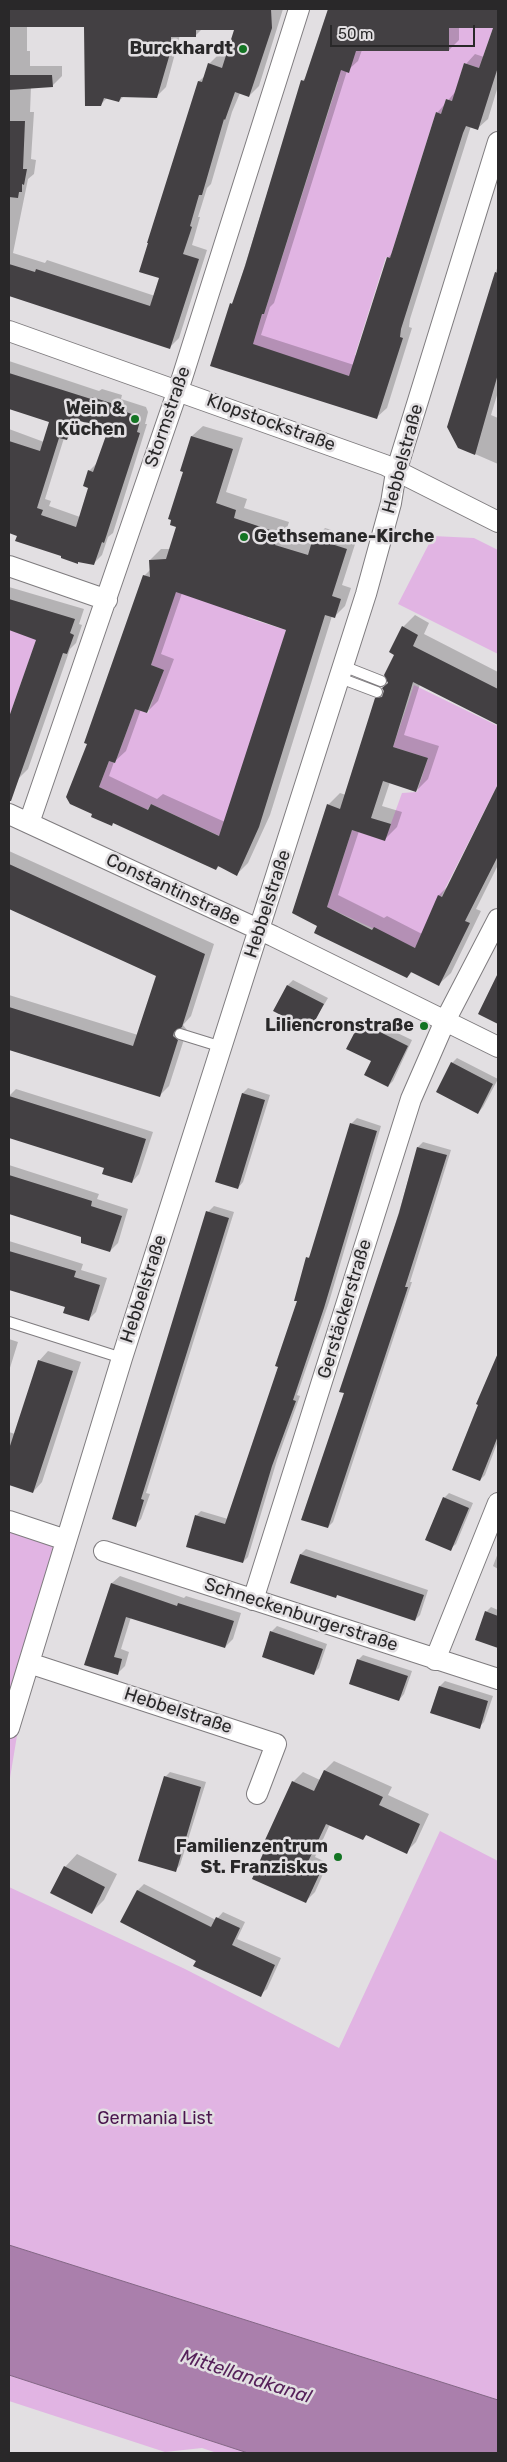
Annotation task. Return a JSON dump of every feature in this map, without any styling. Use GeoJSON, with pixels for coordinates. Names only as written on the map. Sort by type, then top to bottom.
{"type":"FeatureCollection","features":[{"type":"Feature","properties":{"kind":"street","name":"Stormstraße"},"geometry":{"type":"LineString","coordinates":[[29,823],[178,389],[299,9]]}},
{"type":"Feature","properties":{"kind":"street","name":"Hebbelstraße"},"geometry":{"type":"LineString","coordinates":[[9,1728],[122,1358],[342,672],[391,503],[396,472],[498,142]]}},
{"type":"Feature","properties":{"kind":"street","name":"Klopstockstraße"},"geometry":{"type":"LineString","coordinates":[[9,330],[178,389],[385,465],[498,522]]}},
{"type":"Feature","properties":{"kind":"street"},"geometry":{"type":"LineString","coordinates":[[9,566],[107,600]]}},
{"type":"Feature","properties":{"kind":"street","name":"Constantinstraße"},"geometry":{"type":"LineString","coordinates":[[9,814],[259,930],[498,1047]]}},
{"type":"Feature","properties":{"kind":"street"},"geometry":{"type":"LineString","coordinates":[[445,1021],[498,919]]}},
{"type":"Feature","properties":{"kind":"street","name":"Gerstäckerstraße"},"geometry":{"type":"LineString","coordinates":[[253,1600],[411,1099],[445,1021]]}},
{"type":"Feature","properties":{"kind":"street"},"geometry":{"type":"LineString","coordinates":[[436,1660],[498,1503]]}},
{"type":"Feature","properties":{"kind":"street"},"geometry":{"type":"LineString","coordinates":[[9,1521],[66,1540]]}},
{"type":"Feature","properties":{"kind":"street","name":"Schneckenburgerstraße"},"geometry":{"type":"LineString","coordinates":[[104,1551],[498,1679]]}},
{"type":"Feature","properties":{"kind":"street","name":"Hebbelstraße"},"geometry":{"type":"LineString","coordinates":[[29,1662],[276,1744],[257,1794]]}},
{"type":"Feature","properties":{"kind":"lane"},"geometry":{"type":"LineString","coordinates":[[342,672],[381,681]]}},
{"type":"Feature","properties":{"kind":"lane"},"geometry":{"type":"LineString","coordinates":[[342,672],[377,692]]}},
{"type":"Feature","properties":{"kind":"lane"},"geometry":{"type":"LineString","coordinates":[[180,1034],[222,1047]]}},
{"type":"Feature","properties":{"kind":"lane"},"geometry":{"type":"LineString","coordinates":[[9,1322],[122,1358]]}},
{"type":"Feature","properties":{"kind":"green space"},"geometry":{"type":"Polygon","coordinates":[[[368,28],[368,51],[382,51],[382,41],[389,42],[390,51],[403,51],[415,28],[415,51],[428,51],[428,42],[436,41],[436,51],[449,51],[449,28],[493,28],[479,68],[464,63],[453,101],[446,99],[441,114],[436,112],[390,258],[386,257],[355,355],[361,357],[355,378],[250,344],[255,337],[262,314],[264,314],[338,82],[335,81],[339,69],[349,72],[343,55],[368,28]]]}},
{"type":"Feature","properties":{"kind":"green space"},"geometry":{"type":"Polygon","coordinates":[[[433,536],[474,538],[498,550],[498,654],[398,604],[433,536]]]}},
{"type":"Feature","properties":{"kind":"green space"},"geometry":{"type":"Polygon","coordinates":[[[177,587],[249,615],[248,618],[286,630],[224,838],[151,804],[147,810],[99,787],[109,761],[115,763],[135,709],[148,713],[153,700],[133,693],[159,682],[163,670],[151,665],[177,587]]]}},
{"type":"Feature","properties":{"kind":"green space"},"geometry":{"type":"Polygon","coordinates":[[[9,630],[37,638],[9,717],[9,630]]]}},
{"type":"Feature","properties":{"kind":"green space"},"geometry":{"type":"Polygon","coordinates":[[[414,685],[498,726],[498,784],[415,948],[327,907],[352,830],[385,840],[402,793],[417,792],[428,758],[393,747],[414,685]]]}},
{"type":"Feature","properties":{"kind":"green space"},"geometry":{"type":"Polygon","coordinates":[[[9,1522],[66,1540],[29,1663],[9,1784],[9,1522]]]}},
{"type":"Feature","properties":{"kind":"green space","name":"Germania List"},"geometry":{"type":"Polygon","coordinates":[[[440,1831],[498,1861],[498,2400],[9,2245],[9,1887],[185,1969],[339,2048],[440,1831]]]}},
{"type":"Feature","properties":{"kind":"green space"},"geometry":{"type":"Polygon","coordinates":[[[9,2375],[248,2453],[217,2453],[202,2448],[165,2452],[9,2401],[9,2375]]]}},
{"type":"Feature","properties":{"kind":"water","name":"Mittellandkanal"},"geometry":{"type":"Polygon","coordinates":[[[9,2245],[498,2400],[498,2453],[248,2453],[9,2375],[9,2245]]]}},
{"type":"Feature","properties":{"kind":"building"},"geometry":{"type":"Polygon","coordinates":[[[9,9],[271,9],[272,28],[249,97],[235,92],[224,119],[202,195],[199,195],[190,226],[192,227],[183,254],[199,259],[170,349],[9,296],[9,264],[35,272],[36,269],[150,306],[159,278],[139,272],[147,243],[198,81],[202,82],[208,63],[222,68],[234,30],[196,30],[196,37],[171,37],[171,50],[157,98],[121,97],[119,102],[104,98],[101,106],[85,106],[84,27],[9,27],[9,9]]]}},
{"type":"Feature","properties":{"kind":"building"},"geometry":{"type":"Polygon","coordinates":[[[328,9],[498,9],[498,67],[478,130],[466,126],[463,133],[401,329],[400,337],[403,338],[377,419],[210,366],[230,303],[232,304],[245,266],[301,80],[304,81],[328,9]],[[449,28],[449,51],[356,51],[349,73],[341,70],[253,344],[349,376],[387,257],[390,258],[436,112],[441,114],[446,99],[452,101],[464,63],[479,68],[493,28],[449,28]]]}},
{"type":"Feature","properties":{"kind":"building"},"geometry":{"type":"Polygon","coordinates":[[[9,75],[52,75],[53,87],[9,90],[9,75]]]}},
{"type":"Feature","properties":{"kind":"building"},"geometry":{"type":"Polygon","coordinates":[[[9,121],[25,121],[23,169],[27,169],[24,185],[22,184],[22,192],[19,192],[18,198],[9,197],[9,121]]]}},
{"type":"Feature","properties":{"kind":"building"},"geometry":{"type":"Polygon","coordinates":[[[495,272],[498,273],[498,374],[475,455],[458,448],[447,427],[495,272]]]}},
{"type":"Feature","properties":{"kind":"building"},"geometry":{"type":"Polygon","coordinates":[[[9,373],[91,399],[92,397],[114,404],[113,407],[137,416],[140,421],[137,432],[140,433],[104,543],[102,542],[94,565],[78,562],[78,564],[61,558],[61,556],[15,541],[17,536],[9,533],[9,441],[40,451],[49,422],[9,409],[9,373]],[[74,419],[67,440],[59,438],[37,508],[43,510],[41,515],[76,527],[88,488],[83,486],[88,470],[93,472],[108,430],[74,419]]]}},
{"type":"Feature","properties":{"kind":"building"},"geometry":{"type":"Polygon","coordinates":[[[191,436],[233,449],[216,503],[236,510],[234,518],[279,533],[275,545],[308,555],[313,538],[347,549],[332,596],[341,599],[335,618],[325,615],[259,827],[237,876],[218,866],[216,870],[113,823],[112,826],[91,817],[92,814],[70,804],[66,797],[87,744],[84,743],[143,575],[150,577],[149,560],[166,559],[176,527],[170,525],[171,520],[168,519],[183,472],[180,471],[191,436]],[[176,592],[151,665],[164,670],[147,713],[135,709],[115,763],[109,761],[99,787],[148,810],[151,804],[219,836],[286,630],[176,592]]]}},
{"type":"Feature","properties":{"kind":"building"},"geometry":{"type":"Polygon","coordinates":[[[9,599],[75,619],[70,633],[74,635],[67,654],[63,653],[11,801],[9,801],[9,717],[36,640],[9,630],[9,599]]]}},
{"type":"Feature","properties":{"kind":"building"},"geometry":{"type":"Polygon","coordinates":[[[402,626],[418,635],[413,646],[498,689],[498,725],[413,682],[393,747],[428,758],[416,792],[383,781],[371,818],[391,824],[385,841],[352,830],[327,907],[372,930],[374,927],[415,948],[438,895],[442,897],[498,784],[498,856],[465,921],[470,923],[439,986],[411,972],[407,978],[314,933],[317,926],[292,913],[327,804],[340,809],[375,698],[382,697],[384,691],[382,688],[388,683],[384,675],[394,655],[389,652],[402,626]]]}},
{"type":"Feature","properties":{"kind":"building"},"geometry":{"type":"Polygon","coordinates":[[[9,864],[205,954],[182,1027],[174,1032],[173,1036],[178,1040],[160,1097],[9,1050],[9,1007],[133,1046],[156,976],[9,909],[9,864]]]}},
{"type":"Feature","properties":{"kind":"building"},"geometry":{"type":"Polygon","coordinates":[[[498,973],[498,1024],[478,1014],[498,973]]]}},
{"type":"Feature","properties":{"kind":"building"},"geometry":{"type":"Polygon","coordinates":[[[287,985],[324,1004],[310,1030],[273,1011],[287,985]]]}},
{"type":"Feature","properties":{"kind":"building"},"geometry":{"type":"Polygon","coordinates":[[[360,1022],[408,1046],[388,1087],[364,1075],[371,1061],[346,1049],[360,1022]]]}},
{"type":"Feature","properties":{"kind":"building"},"geometry":{"type":"Polygon","coordinates":[[[451,1062],[493,1084],[478,1114],[436,1092],[451,1062]]]}},
{"type":"Feature","properties":{"kind":"building"},"geometry":{"type":"Polygon","coordinates":[[[242,1093],[265,1100],[238,1189],[215,1182],[242,1093]]]}},
{"type":"Feature","properties":{"kind":"building"},"geometry":{"type":"Polygon","coordinates":[[[9,1096],[146,1139],[132,1183],[102,1174],[104,1168],[9,1138],[9,1096]]]}},
{"type":"Feature","properties":{"kind":"building"},"geometry":{"type":"Polygon","coordinates":[[[350,1123],[377,1131],[324,1308],[293,1400],[296,1401],[272,1466],[243,1563],[186,1547],[195,1515],[225,1524],[278,1367],[275,1366],[297,1301],[294,1301],[306,1257],[309,1258],[350,1123]]]}},
{"type":"Feature","properties":{"kind":"building"},"geometry":{"type":"Polygon","coordinates":[[[417,1147],[447,1155],[405,1287],[408,1287],[328,1528],[301,1520],[344,1393],[339,1392],[399,1213],[417,1147]]]}},
{"type":"Feature","properties":{"kind":"building"},"geometry":{"type":"Polygon","coordinates":[[[9,1175],[92,1201],[91,1206],[122,1216],[110,1252],[81,1243],[81,1237],[9,1214],[9,1175]]]}},
{"type":"Feature","properties":{"kind":"building"},"geometry":{"type":"Polygon","coordinates":[[[206,1211],[229,1218],[141,1499],[144,1500],[136,1527],[112,1519],[206,1211]]]}},
{"type":"Feature","properties":{"kind":"building"},"geometry":{"type":"Polygon","coordinates":[[[9,1251],[76,1271],[74,1277],[100,1285],[89,1321],[63,1313],[65,1307],[9,1290],[9,1251]]]}},
{"type":"Feature","properties":{"kind":"building"},"geometry":{"type":"Polygon","coordinates":[[[498,1353],[498,1436],[480,1481],[452,1470],[478,1405],[476,1404],[498,1353]]]}},
{"type":"Feature","properties":{"kind":"building"},"geometry":{"type":"Polygon","coordinates":[[[38,1360],[73,1371],[33,1493],[9,1485],[9,1449],[38,1360]]]}},
{"type":"Feature","properties":{"kind":"building"},"geometry":{"type":"Polygon","coordinates":[[[443,1497],[469,1508],[451,1551],[425,1540],[443,1497]]]}},
{"type":"Feature","properties":{"kind":"building"},"geometry":{"type":"Polygon","coordinates":[[[300,1554],[424,1595],[415,1621],[337,1595],[336,1598],[290,1583],[300,1554]]]}},
{"type":"Feature","properties":{"kind":"building"},"geometry":{"type":"Polygon","coordinates":[[[111,1583],[177,1606],[178,1603],[234,1621],[225,1648],[126,1617],[114,1657],[122,1659],[118,1675],[84,1665],[111,1583]]]}},
{"type":"Feature","properties":{"kind":"building"},"geometry":{"type":"Polygon","coordinates":[[[485,1611],[498,1616],[498,1648],[475,1640],[485,1611]]]}},
{"type":"Feature","properties":{"kind":"building"},"geometry":{"type":"Polygon","coordinates":[[[270,1631],[323,1649],[314,1675],[262,1657],[270,1631]]]}},
{"type":"Feature","properties":{"kind":"building"},"geometry":{"type":"Polygon","coordinates":[[[357,1659],[408,1676],[399,1701],[349,1684],[357,1659]]]}},
{"type":"Feature","properties":{"kind":"building"},"geometry":{"type":"Polygon","coordinates":[[[439,1686],[488,1701],[480,1729],[430,1713],[439,1686]]]}},
{"type":"Feature","properties":{"kind":"building"},"geometry":{"type":"Polygon","coordinates":[[[324,1770],[383,1797],[379,1805],[420,1824],[407,1854],[366,1835],[363,1840],[326,1824],[306,1866],[320,1873],[306,1903],[252,1879],[268,1842],[265,1840],[292,1781],[314,1791],[324,1770]]]}},
{"type":"Feature","properties":{"kind":"building"},"geometry":{"type":"Polygon","coordinates":[[[164,1776],[201,1787],[176,1872],[138,1861],[164,1776]]]}},
{"type":"Feature","properties":{"kind":"building"},"geometry":{"type":"Polygon","coordinates":[[[64,1866],[105,1887],[92,1914],[50,1893],[64,1866]]]}},
{"type":"Feature","properties":{"kind":"building"},"geometry":{"type":"Polygon","coordinates":[[[137,1890],[211,1927],[216,1917],[240,1928],[232,1945],[275,1965],[261,1997],[193,1966],[196,1961],[120,1922],[137,1890]]]}},
{"type":"Feature","properties":{"kind":"place","name":"Burckhardt"},"geometry":{"type":"Point","coordinates":[243,49]}},
{"type":"Feature","properties":{"kind":"place","name":"Wein & Küchen"},"geometry":{"type":"Point","coordinates":[135,419]}},
{"type":"Feature","properties":{"kind":"place","name":"Gethsemane-Kirche"},"geometry":{"type":"Point","coordinates":[244,537]}},
{"type":"Feature","properties":{"kind":"place","name":"Liliencronstraße"},"geometry":{"type":"Point","coordinates":[424,1026]}},
{"type":"Feature","properties":{"kind":"place","name":"Familienzentrum St. Franziskus"},"geometry":{"type":"Point","coordinates":[338,1857]}}]}
